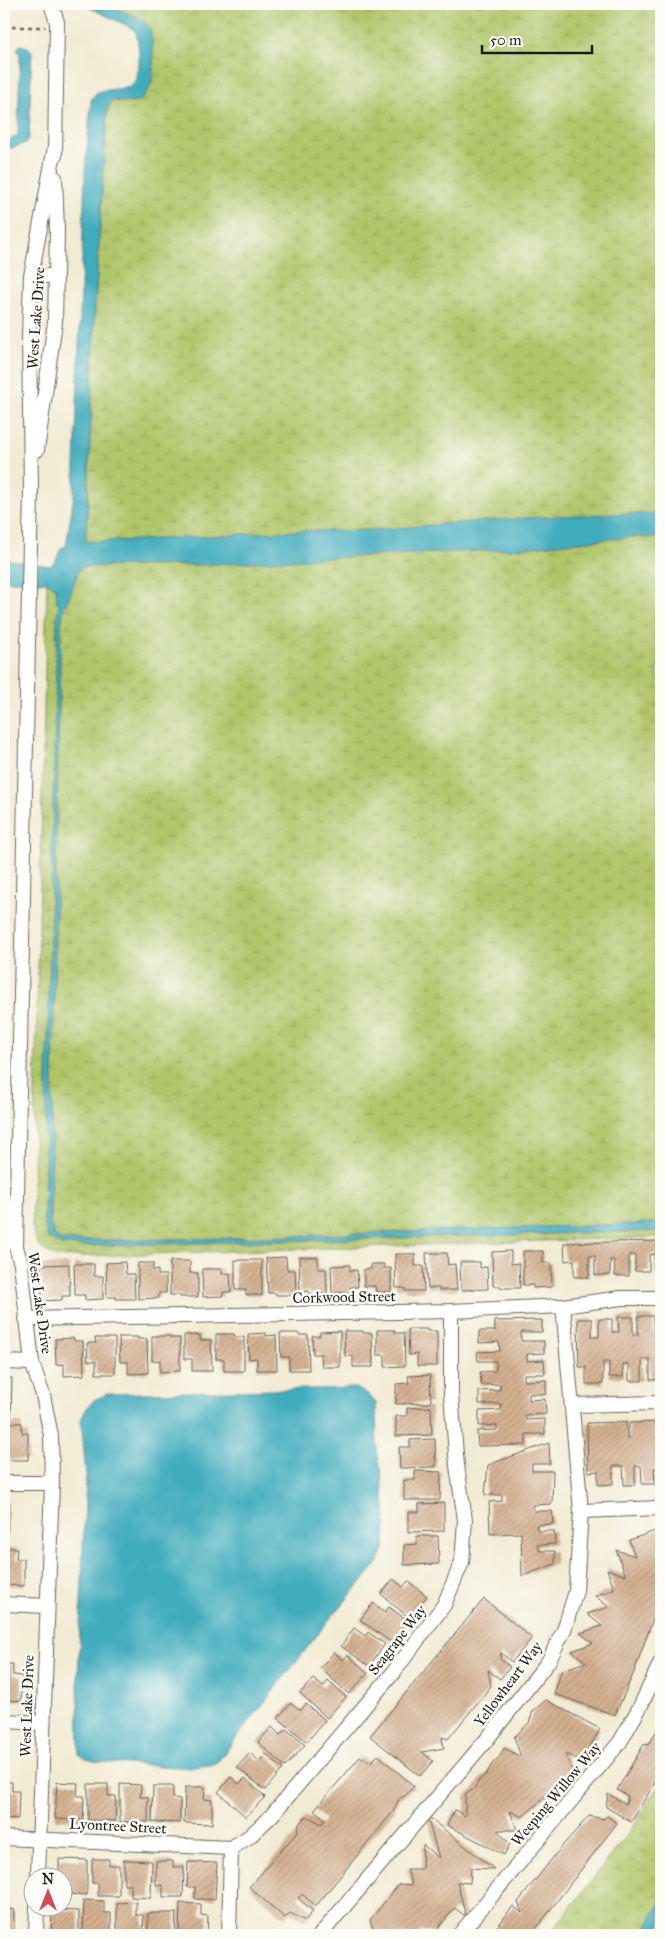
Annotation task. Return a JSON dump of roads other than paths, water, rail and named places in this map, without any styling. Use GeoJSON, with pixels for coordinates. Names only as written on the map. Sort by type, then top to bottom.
{"type":"FeatureCollection","features":[{"type":"Feature","properties":{"kind":"street","name":"West Lake Drive"},"geometry":{"type":"LineString","coordinates":[[52,4],[57,24]]}},
{"type":"Feature","properties":{"kind":"street","name":"West Lake Drive"},"geometry":{"type":"LineString","coordinates":[[31,490],[55,322],[57,24],[62,4]]}},
{"type":"Feature","properties":{"kind":"street","name":"West Lake Drive"},"geometry":{"type":"LineString","coordinates":[[38,1866],[52,1483],[51,1436],[43,1395],[32,1363],[21,1264],[10,1247],[31,490],[29,337],[31,276],[55,147]]}},
{"type":"Feature","properties":{"kind":"street"},"geometry":{"type":"LineString","coordinates":[[31,276],[56,276]]}},
{"type":"Feature","properties":{"kind":"street","name":"Corkwood Street"},"geometry":{"type":"LineString","coordinates":[[26,1320],[451,1311],[563,1306],[621,1298],[661,1298]]}},
{"type":"Feature","properties":{"kind":"street","name":"Yellowheart Way"},"geometry":{"type":"LineString","coordinates":[[320,1935],[488,1738],[548,1662],[564,1630],[576,1590],[581,1511],[563,1306]]}},
{"type":"Feature","properties":{"kind":"street","name":"Seagrape Way"},"geometry":{"type":"LineString","coordinates":[[231,1848],[250,1836],[272,1815],[393,1673],[444,1605],[462,1562],[465,1520],[457,1466],[451,1394],[451,1311]]}},
{"type":"Feature","properties":{"kind":"street"},"geometry":{"type":"LineString","coordinates":[[4,1362],[32,1363]]}},
{"type":"Feature","properties":{"kind":"street"},"geometry":{"type":"LineString","coordinates":[[572,1405],[661,1403]]}},
{"type":"Feature","properties":{"kind":"street"},"geometry":{"type":"LineString","coordinates":[[4,1483],[52,1483]]}},
{"type":"Feature","properties":{"kind":"street"},"geometry":{"type":"LineString","coordinates":[[581,1511],[661,1508]]}},
{"type":"Feature","properties":{"kind":"street"},"geometry":{"type":"LineString","coordinates":[[4,1604],[47,1606]]}},
{"type":"Feature","properties":{"kind":"street","name":"Weeping Willow Way"},"geometry":{"type":"LineString","coordinates":[[459,1935],[620,1742],[640,1707],[661,1662]]}},
{"type":"Feature","properties":{"kind":"street"},"geometry":{"type":"LineString","coordinates":[[4,1721],[43,1722]]}},
{"type":"Feature","properties":{"kind":"street","name":"Lyontree Street"},"geometry":{"type":"LineString","coordinates":[[4,1838],[231,1848]]}},
{"type":"Feature","properties":{"kind":"street"},"geometry":{"type":"LineString","coordinates":[[229,1935],[231,1848]]}},
{"type":"Feature","properties":{"kind":"street"},"geometry":{"type":"LineString","coordinates":[[36,1935],[37,1916]]}},
{"type":"Feature","properties":{"kind":"water"},"geometry":{"type":"Polygon","coordinates":[[[88,4],[107,5],[127,13],[148,25],[152,44],[153,78],[144,97],[133,103],[112,100],[107,111],[95,307],[86,542],[294,531],[361,531],[516,519],[625,514],[661,514],[661,538],[631,537],[498,550],[198,565],[83,567],[79,570],[64,606],[61,626],[50,1222],[54,1236],[62,1241],[236,1238],[661,1223],[661,1231],[81,1246],[61,1245],[48,1238],[44,1223],[57,621],[59,602],[57,602],[56,587],[47,582],[4,581],[4,559],[50,566],[56,560],[61,548],[66,546],[74,494],[85,170],[91,100],[96,93],[101,91],[131,87],[137,75],[139,61],[136,32],[128,26],[90,8],[88,4]]]}},
{"type":"Feature","properties":{"kind":"water"},"geometry":{"type":"Polygon","coordinates":[[[20,45],[28,47],[32,51],[29,138],[26,143],[4,149],[4,140],[10,140],[18,135],[20,55],[17,49],[20,45]]]}},
{"type":"Feature","properties":{"kind":"water"},"geometry":{"type":"Polygon","coordinates":[[[355,1388],[368,1394],[376,1403],[377,1450],[386,1515],[385,1546],[379,1562],[329,1620],[216,1764],[189,1768],[98,1762],[86,1759],[79,1754],[78,1678],[86,1476],[81,1419],[87,1408],[94,1400],[107,1394],[355,1388]]]}},
{"type":"Feature","properties":{"kind":"water"},"geometry":{"type":"Polygon","coordinates":[[[661,1903],[661,1935],[641,1935],[661,1903]]]}}]}
